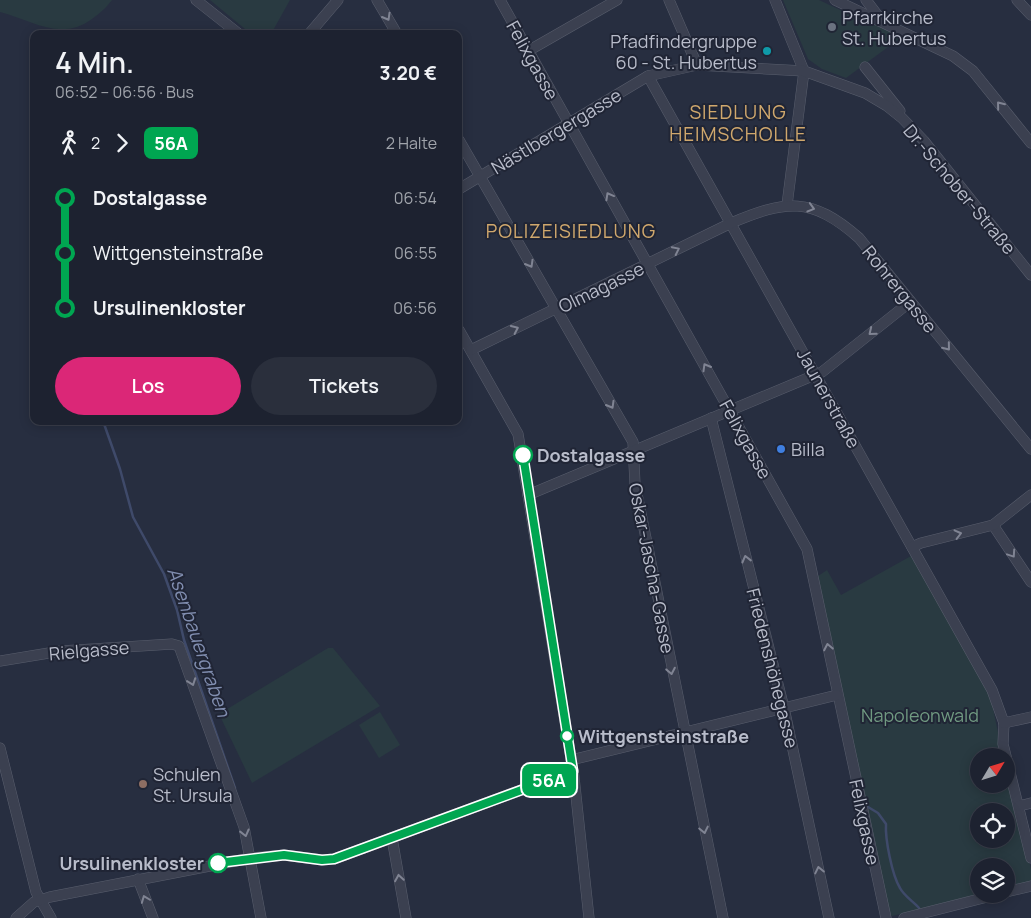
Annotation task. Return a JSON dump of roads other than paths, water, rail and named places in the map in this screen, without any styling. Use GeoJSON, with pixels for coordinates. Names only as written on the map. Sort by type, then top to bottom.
{"type":"FeatureCollection","features":[{"type":"Feature","properties":{"kind":"street"},"geometry":{"type":"LineString","coordinates":[[196,0],[234,30]]}},
{"type":"Feature","properties":{"kind":"street"},"geometry":{"type":"LineString","coordinates":[[312,30],[338,0]]}},
{"type":"Feature","properties":{"kind":"street"},"geometry":{"type":"LineString","coordinates":[[377,0],[395,30]]}},
{"type":"Feature","properties":{"kind":"street","name":"Felixgasse"},"geometry":{"type":"LineString","coordinates":[[500,0],[807,549],[815,579],[837,695],[886,918]]}},
{"type":"Feature","properties":{"kind":"street"},"geometry":{"type":"LineString","coordinates":[[528,51],[617,0]]}},
{"type":"Feature","properties":{"kind":"street"},"geometry":{"type":"LineString","coordinates":[[669,0],[697,65]]}},
{"type":"Feature","properties":{"kind":"street"},"geometry":{"type":"LineString","coordinates":[[775,0],[804,71],[787,205]]}},
{"type":"Feature","properties":{"kind":"street"},"geometry":{"type":"LineString","coordinates":[[835,0],[953,56],[973,71],[1031,143]]}},
{"type":"Feature","properties":{"kind":"street"},"geometry":{"type":"LineString","coordinates":[[866,0],[884,24]]}},
{"type":"Feature","properties":{"kind":"street"},"geometry":{"type":"LineString","coordinates":[[1018,0],[1030,10]]}},
{"type":"Feature","properties":{"kind":"street","name":"Nästlbergergasse"},"geometry":{"type":"LineString","coordinates":[[462,187],[568,122],[648,76],[697,65],[804,71]]}},
{"type":"Feature","properties":{"kind":"street"},"geometry":{"type":"LineString","coordinates":[[865,67],[924,141]]}},
{"type":"Feature","properties":{"kind":"street","name":"Dr.-Schober-Straße"},"geometry":{"type":"LineString","coordinates":[[804,71],[865,93],[895,112],[924,141],[1031,275]]}},
{"type":"Feature","properties":{"kind":"street","name":"Jaunerstraße"},"geometry":{"type":"LineString","coordinates":[[648,76],[992,690],[1004,724],[1003,744],[1031,858]]}},
{"type":"Feature","properties":{"kind":"street","name":"Oskar-Jascha-Gasse"},"geometry":{"type":"LineString","coordinates":[[462,145],[633,442],[635,484],[723,918]]}},
{"type":"Feature","properties":{"kind":"street","name":"Rohrergasse"},"geometry":{"type":"LineString","coordinates":[[731,224],[764,209],[787,205],[806,206],[825,212],[843,224],[859,238],[1031,449]]}},
{"type":"Feature","properties":{"kind":"street","name":"Olmagasse"},"geometry":{"type":"LineString","coordinates":[[471,350],[731,224]]}},
{"type":"Feature","properties":{"kind":"street"},"geometry":{"type":"LineString","coordinates":[[528,495],[816,374],[910,302]]}},
{"type":"Feature","properties":{"kind":"street"},"geometry":{"type":"LineString","coordinates":[[462,335],[518,434],[573,771],[589,918]]}},
{"type":"Feature","properties":{"kind":"street","name":"Friedenshöhegasse"},"geometry":{"type":"LineString","coordinates":[[711,418],[784,708],[829,918]]}},
{"type":"Feature","properties":{"kind":"street"},"geometry":{"type":"LineString","coordinates":[[912,547],[921,543],[993,525],[1031,495]]}},
{"type":"Feature","properties":{"kind":"street"},"geometry":{"type":"LineString","coordinates":[[993,525],[1031,582]]}},
{"type":"Feature","properties":{"kind":"street","name":"Rielgasse"},"geometry":{"type":"LineString","coordinates":[[0,661],[94,648],[172,644],[179,646],[244,827],[251,858]]}},
{"type":"Feature","properties":{"kind":"street"},"geometry":{"type":"LineString","coordinates":[[571,760],[837,695]]}},
{"type":"Feature","properties":{"kind":"street"},"geometry":{"type":"LineString","coordinates":[[1004,724],[1031,717]]}},
{"type":"Feature","properties":{"kind":"street"},"geometry":{"type":"LineString","coordinates":[[0,748],[2,766],[36,892],[51,918]]}},
{"type":"Feature","properties":{"kind":"street"},"geometry":{"type":"LineString","coordinates":[[16,918],[34,902],[138,879],[251,858],[284,855],[328,860],[573,771]]}},
{"type":"Feature","properties":{"kind":"street"},"geometry":{"type":"LineString","coordinates":[[1018,806],[1031,803]]}},
{"type":"Feature","properties":{"kind":"street"},"geometry":{"type":"LineString","coordinates":[[392,838],[406,918]]}},
{"type":"Feature","properties":{"kind":"street"},"geometry":{"type":"LineString","coordinates":[[251,858],[261,918]]}},
{"type":"Feature","properties":{"kind":"street"},"geometry":{"type":"LineString","coordinates":[[138,879],[153,918]]}},
{"type":"Feature","properties":{"kind":"street"},"geometry":{"type":"LineString","coordinates":[[1015,890],[1031,886]]}},
{"type":"Feature","properties":{"kind":"street"},"geometry":{"type":"LineString","coordinates":[[904,918],[932,914],[970,903]]}},
{"type":"Feature","properties":{"kind":"waterway","name":"Asenbauergraben"},"geometry":{"type":"LineString","coordinates":[[104,425],[120,469],[133,517],[164,574],[177,610],[184,640],[235,788]]}},
{"type":"Feature","properties":{"kind":"waterway"},"geometry":{"type":"LineString","coordinates":[[868,807],[878,813],[886,824],[894,875],[904,894],[919,908]]}},
{"type":"Feature","properties":{"kind":"place","name":"Pfarrkirche St. Hubertus"},"geometry":{"type":"Point","coordinates":[832,27]}},
{"type":"Feature","properties":{"kind":"place","name":"Pfadfindergruppe 60 - St. Hubertus"},"geometry":{"type":"Point","coordinates":[767,51]}},
{"type":"Feature","properties":{"kind":"place","name":"Billa"},"geometry":{"type":"Point","coordinates":[781,449]}},
{"type":"Feature","properties":{"kind":"place","name":"Dostalgasse"},"geometry":{"type":"Point","coordinates":[523,455]}},
{"type":"Feature","properties":{"kind":"place","name":"Wittgensteinstraße"},"geometry":{"type":"Point","coordinates":[567,736]}},
{"type":"Feature","properties":{"kind":"place","name":"Schulen St. Ursula"},"geometry":{"type":"Point","coordinates":[143,784]}},
{"type":"Feature","properties":{"kind":"place","name":"Ursulinenkloster"},"geometry":{"type":"Point","coordinates":[218,863]}},
{"type":"Feature","properties":{"kind":"district","name":"SIEDLUNG HEIMSCHOLLE"},"geometry":{"type":"Point","coordinates":[738,123]}},
{"type":"Feature","properties":{"kind":"district","name":"POLIZEISIEDLUNG"},"geometry":{"type":"Point","coordinates":[571,231]}},
{"type":"Feature","properties":{"kind":"park label","name":"Napoleonwald"},"geometry":{"type":"Point","coordinates":[920,715]}}]}
